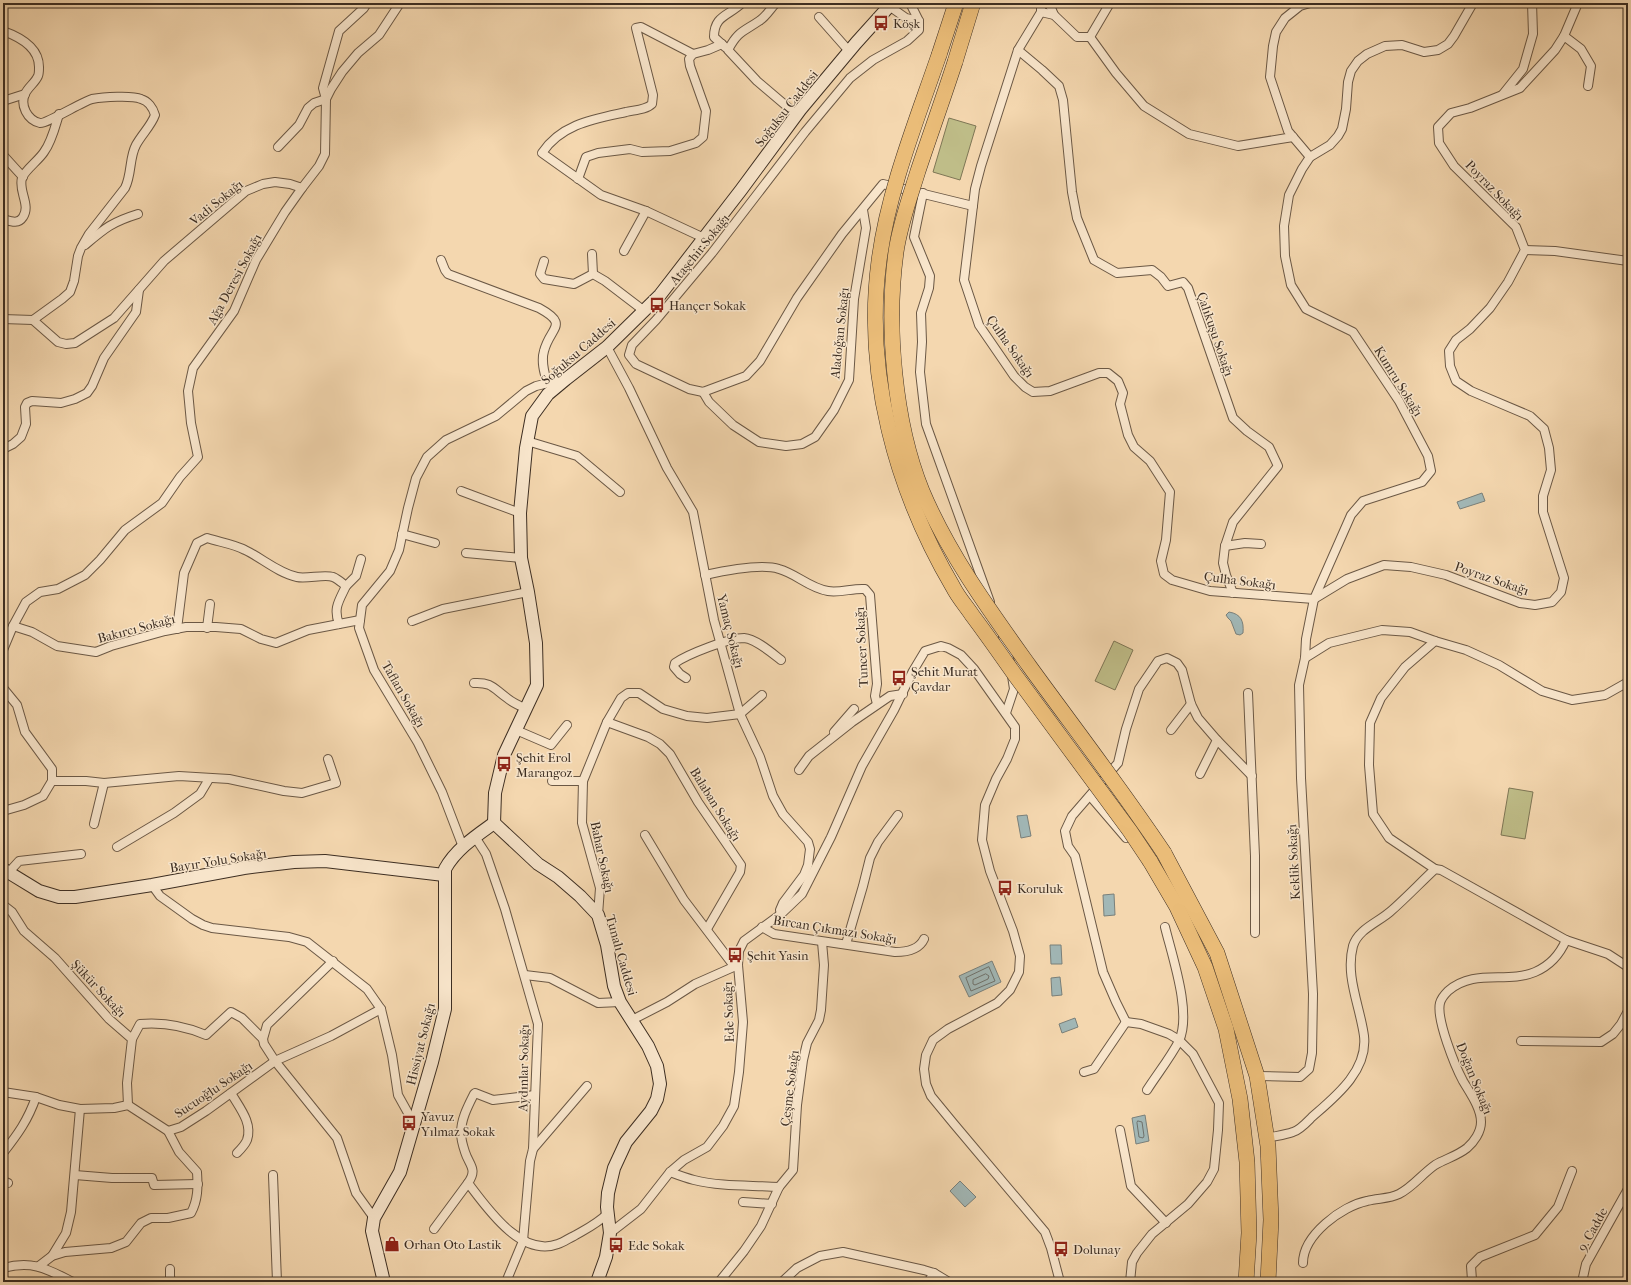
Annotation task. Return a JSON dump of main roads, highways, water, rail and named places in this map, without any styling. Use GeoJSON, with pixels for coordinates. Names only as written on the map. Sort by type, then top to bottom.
{"type":"FeatureCollection","features":[{"type":"Feature","properties":{"kind":"highway"},"geometry":{"type":"LineString","coordinates":[[956,3],[904,156],[886,220],[879,261],[876,298],[877,356],[882,397],[895,455],[904,484],[924,534],[954,589],[1130,831],[1150,861],[1177,907],[1205,967],[1226,1029],[1240,1099],[1247,1162],[1249,1233],[1246,1282]]}},
{"type":"Feature","properties":{"kind":"highway"},"geometry":{"type":"LineString","coordinates":[[973,3],[907,207],[896,251],[893,306],[896,386],[909,448],[921,489],[941,533],[967,576],[1018,651],[1164,853],[1217,953],[1258,1080],[1266,1138],[1271,1220],[1268,1282]]}},
{"type":"Feature","properties":{"kind":"main road","name":"Soğuksu Caddesi"},"geometry":{"type":"LineString","coordinates":[[494,823],[495,793],[504,755],[527,710],[537,685],[536,643],[521,558],[520,513],[527,441],[532,416],[548,394],[607,347],[660,295],[797,115],[849,51],[891,5]]}},
{"type":"Feature","properties":{"kind":"main road","name":"Hissiyat Sokağı"},"geometry":{"type":"LineString","coordinates":[[384,1282],[372,1231],[374,1218],[400,1172],[446,1009],[445,869],[449,862],[463,847],[494,823]]}},
{"type":"Feature","properties":{"kind":"main road","name":"Tunalı Caddesi"},"geometry":{"type":"LineString","coordinates":[[494,823],[499,830],[538,864],[558,877],[580,896],[598,915],[607,945],[614,986],[620,1002],[654,1055],[659,1076],[659,1092],[651,1110],[626,1142],[620,1153],[611,1180],[608,1193],[607,1214],[610,1233],[603,1267],[597,1282]]}},
{"type":"Feature","properties":{"kind":"main road","name":"Bayır Yolu Sokağı"},"geometry":{"type":"LineString","coordinates":[[6,871],[39,891],[59,897],[75,897],[152,885],[244,868],[302,862],[325,861],[444,875]]}},
{"type":"Feature","properties":{"kind":"water"},"geometry":{"type":"Polygon","coordinates":[[[1482,493],[1485,501],[1460,509],[1457,502],[1482,493]]]}},
{"type":"Feature","properties":{"kind":"water"},"geometry":{"type":"Polygon","coordinates":[[[1229,612],[1236,614],[1241,619],[1243,633],[1240,635],[1236,634],[1231,621],[1226,615],[1229,612]]]}},
{"type":"Feature","properties":{"kind":"water"},"geometry":{"type":"Polygon","coordinates":[[[1027,815],[1031,836],[1021,838],[1017,816],[1027,815]]]}},
{"type":"Feature","properties":{"kind":"water"},"geometry":{"type":"Polygon","coordinates":[[[1114,894],[1115,915],[1104,916],[1103,895],[1114,894]]]}},
{"type":"Feature","properties":{"kind":"water"},"geometry":{"type":"Polygon","coordinates":[[[1050,945],[1061,945],[1062,964],[1051,964],[1050,945]]]}},
{"type":"Feature","properties":{"kind":"water"},"geometry":{"type":"Polygon","coordinates":[[[992,961],[1001,982],[969,997],[959,976],[992,961]]]}},
{"type":"Feature","properties":{"kind":"water"},"geometry":{"type":"Polygon","coordinates":[[[1060,977],[1062,995],[1052,996],[1051,978],[1060,977]]]}},
{"type":"Feature","properties":{"kind":"water"},"geometry":{"type":"Polygon","coordinates":[[[1075,1018],[1078,1027],[1062,1033],[1059,1024],[1075,1018]]]}},
{"type":"Feature","properties":{"kind":"water"},"geometry":{"type":"Polygon","coordinates":[[[1145,1115],[1149,1141],[1136,1144],[1132,1118],[1145,1115]]]}},
{"type":"Feature","properties":{"kind":"water"},"geometry":{"type":"Polygon","coordinates":[[[960,1181],[976,1197],[965,1207],[950,1191],[960,1181]]]}},
{"type":"Feature","properties":{"kind":"place","name":"Köşk"},"geometry":{"type":"Point","coordinates":[881,23]}},
{"type":"Feature","properties":{"kind":"place","name":"Hançer Sokak"},"geometry":{"type":"Point","coordinates":[657,305]}},
{"type":"Feature","properties":{"kind":"place","name":"Şehit Murat Çavdar"},"geometry":{"type":"Point","coordinates":[899,678]}},
{"type":"Feature","properties":{"kind":"place","name":"Şehit Erol Marangoz"},"geometry":{"type":"Point","coordinates":[504,764]}},
{"type":"Feature","properties":{"kind":"place","name":"Koruluk"},"geometry":{"type":"Point","coordinates":[1005,888]}},
{"type":"Feature","properties":{"kind":"place","name":"Şehit Yasin"},"geometry":{"type":"Point","coordinates":[735,955]}},
{"type":"Feature","properties":{"kind":"place","name":"Yavuz Yılmaz Sokak"},"geometry":{"type":"Point","coordinates":[409,1123]}},
{"type":"Feature","properties":{"kind":"place","name":"Orhan Oto Lastik"},"geometry":{"type":"Point","coordinates":[392,1244]}},
{"type":"Feature","properties":{"kind":"place","name":"Ede Sokak"},"geometry":{"type":"Point","coordinates":[616,1245]}},
{"type":"Feature","properties":{"kind":"place","name":"Dolunay"},"geometry":{"type":"Point","coordinates":[1061,1249]}}]}
